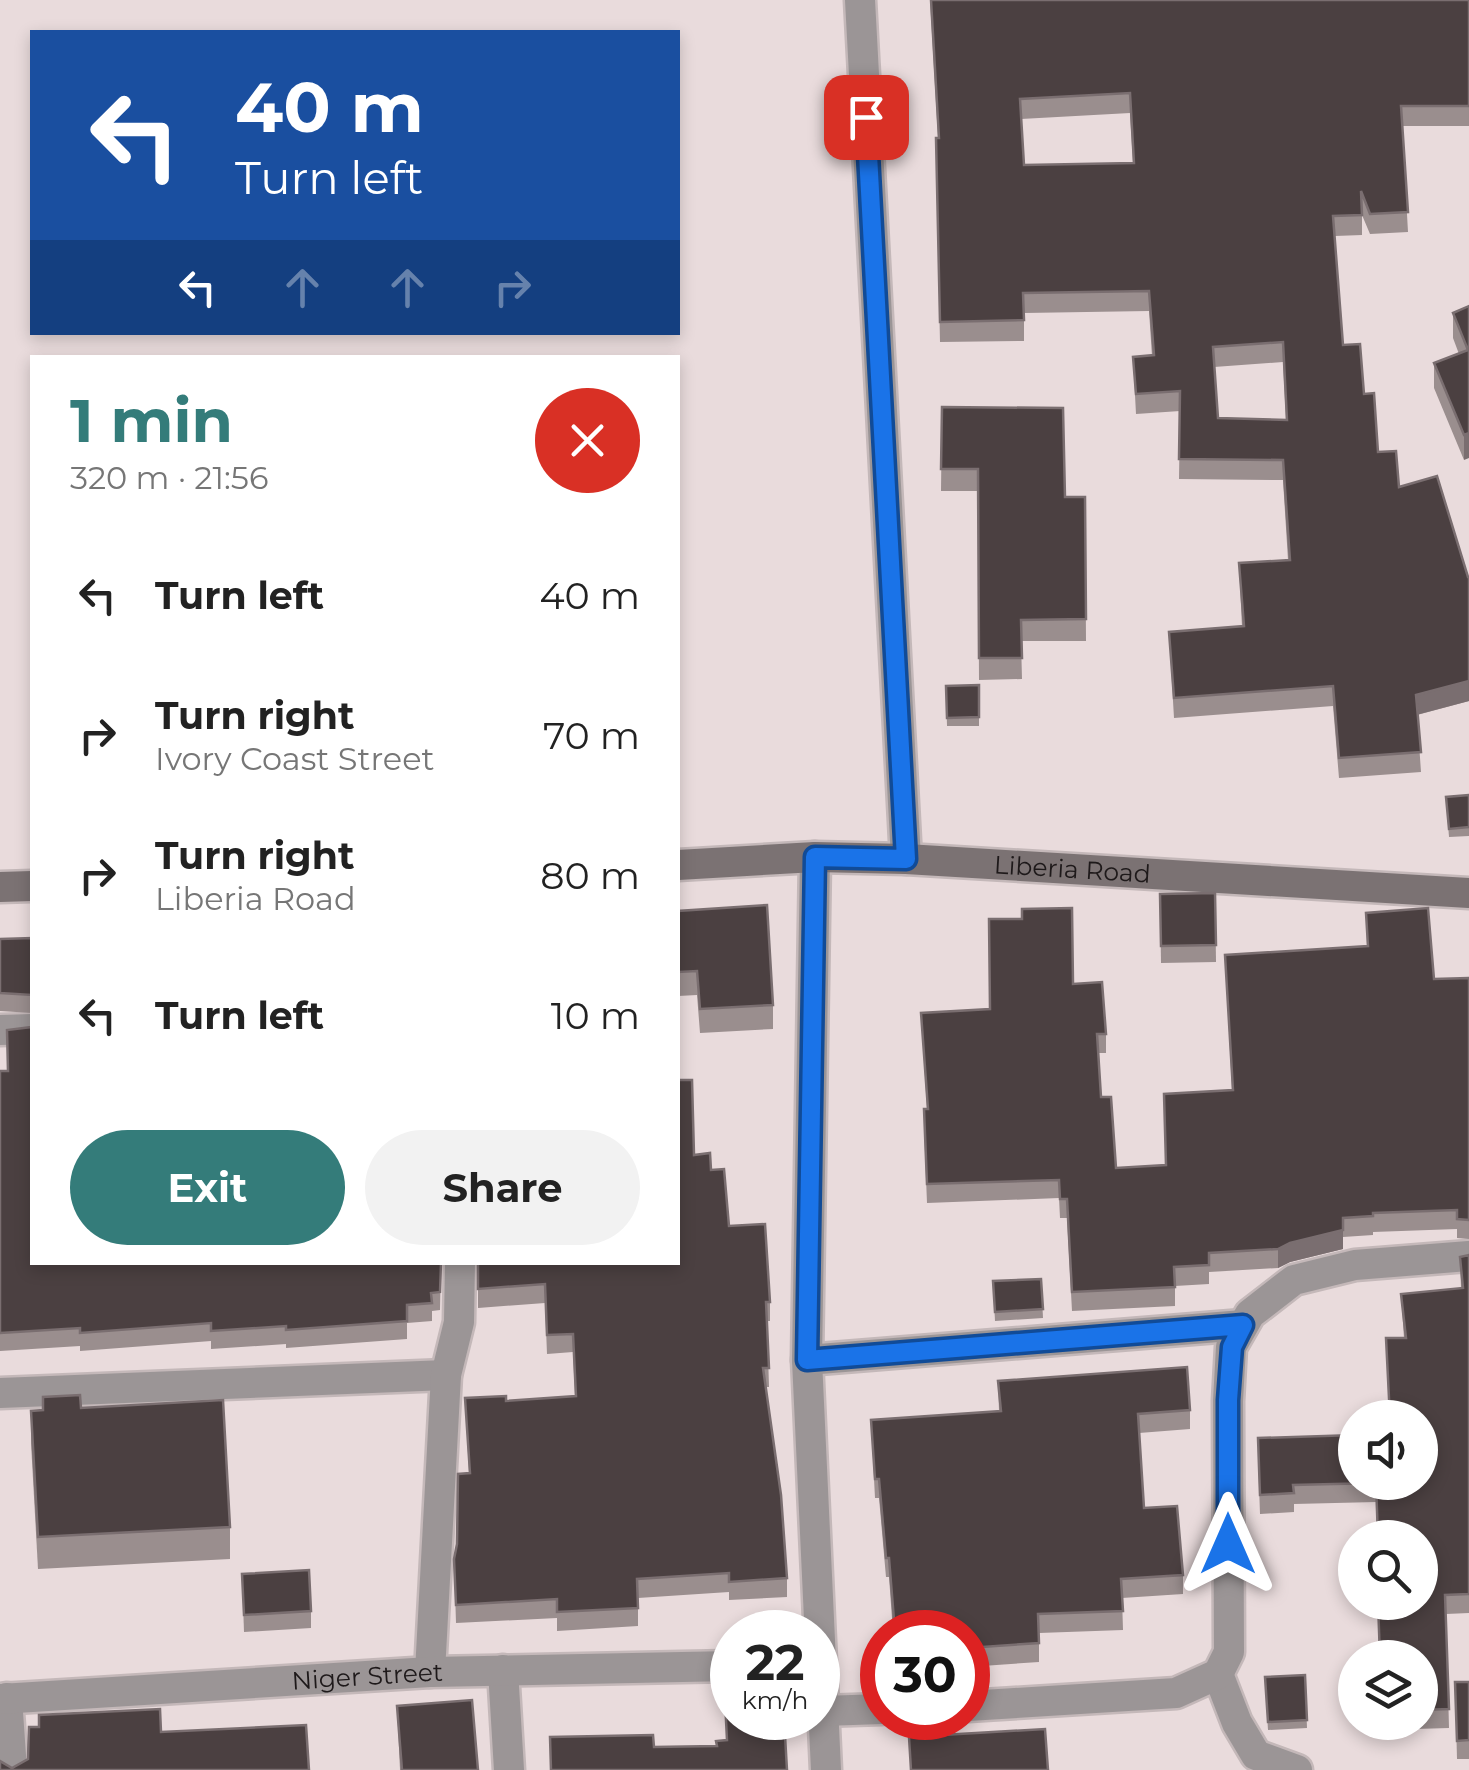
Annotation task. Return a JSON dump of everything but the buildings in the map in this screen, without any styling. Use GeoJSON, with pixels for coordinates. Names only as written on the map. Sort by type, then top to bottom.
{"type":"FeatureCollection","features":[{"type":"Feature","properties":{"kind":"street"},"geometry":{"type":"LineString","coordinates":[[860,0],[906,859]]}},
{"type":"Feature","properties":{"kind":"street"},"geometry":{"type":"LineString","coordinates":[[815,857],[807,1360],[817,1610]]}},
{"type":"Feature","properties":{"kind":"street","name":"Liberia Road"},"geometry":{"type":"LineString","coordinates":[[680,865],[815,857],[906,859],[1469,892]]}},
{"type":"Feature","properties":{"kind":"street"},"geometry":{"type":"LineString","coordinates":[[0,887],[30,886]]}},
{"type":"Feature","properties":{"kind":"street"},"geometry":{"type":"LineString","coordinates":[[0,1030],[30,1029]]}},
{"type":"Feature","properties":{"kind":"street"},"geometry":{"type":"LineString","coordinates":[[990,1705],[1176,1693],[1218,1674],[1229,1652],[1228,1400],[1232,1347],[1243,1325],[1250,1314],[1294,1280],[1354,1266],[1469,1256]]}},
{"type":"Feature","properties":{"kind":"street"},"geometry":{"type":"LineString","coordinates":[[430,1672],[446,1374],[459,1322],[460,1265]]}},
{"type":"Feature","properties":{"kind":"street"},"geometry":{"type":"LineString","coordinates":[[807,1360],[1243,1325]]}},
{"type":"Feature","properties":{"kind":"street"},"geometry":{"type":"LineString","coordinates":[[0,1394],[446,1374]]}},
{"type":"Feature","properties":{"kind":"street","name":"Niger Street"},"geometry":{"type":"LineString","coordinates":[[3,1698],[430,1672],[710,1666]]}},
{"type":"Feature","properties":{"kind":"street"},"geometry":{"type":"LineString","coordinates":[[503,1670],[509,1770]]}},
{"type":"Feature","properties":{"kind":"street"},"geometry":{"type":"LineString","coordinates":[[1218,1674],[1237,1723],[1256,1755],[1297,1770]]}},
{"type":"Feature","properties":{"kind":"street"},"geometry":{"type":"LineString","coordinates":[[3,1698],[12,1770]]}},
{"type":"Feature","properties":{"kind":"street"},"geometry":{"type":"LineString","coordinates":[[824,1740],[826,1770]]}},
{"type":"Feature","properties":{"kind":"route"},"geometry":{"type":"LineString","coordinates":[[866,117],[906,859],[815,857],[807,1360],[1243,1325],[1232,1347],[1228,1400],[1228,1544]]}}]}
